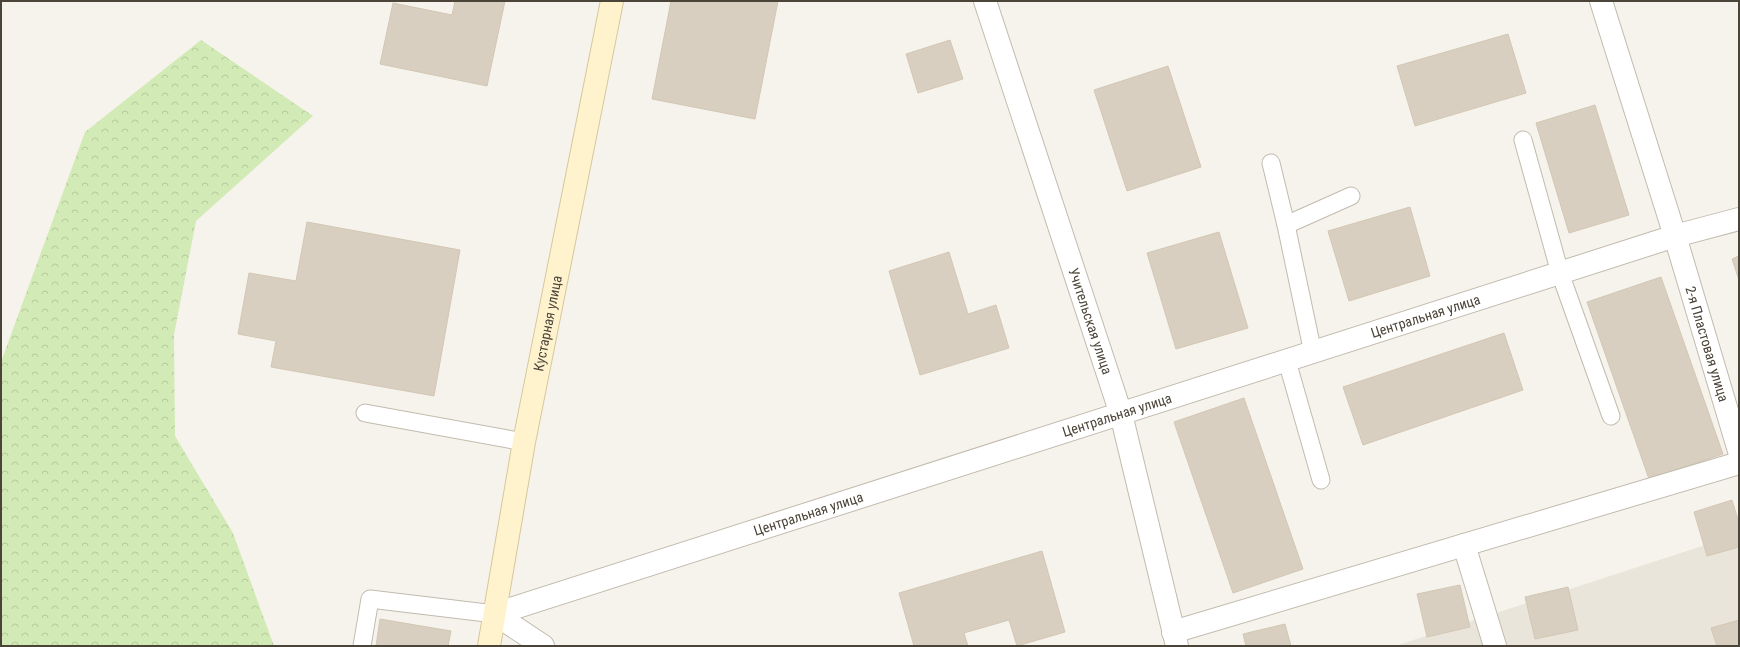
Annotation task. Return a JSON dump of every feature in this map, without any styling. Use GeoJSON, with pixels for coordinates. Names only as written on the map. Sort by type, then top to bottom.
{"type":"FeatureCollection","features":[{"type":"Feature","properties":{"kind":"main road","name":"Кустарная улица"},"geometry":{"type":"LineString","coordinates":[[489,646],[524,442],[612,1]]}},
{"type":"Feature","properties":{"kind":"street","name":"Учительская улица"},"geometry":{"type":"LineString","coordinates":[[985,1],[1121,414],[1175,639]]}},
{"type":"Feature","properties":{"kind":"street","name":"2-я Пластовая улица"},"geometry":{"type":"LineString","coordinates":[[1601,1],[1675,236],[1739,451]]}},
{"type":"Feature","properties":{"kind":"street","name":"Центральная улица"},"geometry":{"type":"LineString","coordinates":[[495,614],[1675,236],[1739,219]]}},
{"type":"Feature","properties":{"kind":"street"},"geometry":{"type":"LineString","coordinates":[[1175,639],[1464,545],[1739,463]]}},
{"type":"Feature","properties":{"kind":"street"},"geometry":{"type":"LineString","coordinates":[[1464,545],[1495,646]]}},
{"type":"Feature","properties":{"kind":"street"},"geometry":{"type":"LineString","coordinates":[[495,614],[543,646]]}},
{"type":"Feature","properties":{"kind":"lane"},"geometry":{"type":"LineString","coordinates":[[1523,140],[1560,273],[1611,416]]}},
{"type":"Feature","properties":{"kind":"lane"},"geometry":{"type":"LineString","coordinates":[[1271,162],[1313,352]]}},
{"type":"Feature","properties":{"kind":"lane"},"geometry":{"type":"LineString","coordinates":[[1286,225],[1351,196]]}},
{"type":"Feature","properties":{"kind":"lane"},"geometry":{"type":"LineString","coordinates":[[1287,361],[1321,480]]}},
{"type":"Feature","properties":{"kind":"lane"},"geometry":{"type":"LineString","coordinates":[[365,413],[524,442]]}},
{"type":"Feature","properties":{"kind":"lane"},"geometry":{"type":"LineString","coordinates":[[362,646],[370,599],[495,614]]}},
{"type":"Feature","properties":{"kind":"shaded area"},"geometry":{"type":"Polygon","coordinates":[[[1739,534],[1739,646],[1395,646],[1739,534]]]}},
{"type":"Feature","properties":{"kind":"green space"},"geometry":{"type":"Polygon","coordinates":[[[201,40],[313,116],[196,221],[174,335],[175,436],[233,533],[274,646],[1,646],[1,362],[85,132],[201,40]]]}},
{"type":"Feature","properties":{"kind":"building"},"geometry":{"type":"Polygon","coordinates":[[[455,1],[505,1],[487,86],[380,64],[393,3],[452,15],[455,1]]]}},
{"type":"Feature","properties":{"kind":"building"},"geometry":{"type":"Polygon","coordinates":[[[671,1],[778,1],[755,119],[652,99],[671,1]]]}},
{"type":"Feature","properties":{"kind":"building"},"geometry":{"type":"Polygon","coordinates":[[[1508,34],[1526,93],[1415,126],[1397,66],[1508,34]]]}},
{"type":"Feature","properties":{"kind":"building"},"geometry":{"type":"Polygon","coordinates":[[[950,40],[963,79],[918,93],[906,54],[950,40]]]}},
{"type":"Feature","properties":{"kind":"building"},"geometry":{"type":"Polygon","coordinates":[[[1168,66],[1201,167],[1127,191],[1094,90],[1168,66]]]}},
{"type":"Feature","properties":{"kind":"building"},"geometry":{"type":"Polygon","coordinates":[[[1595,105],[1629,215],[1569,233],[1536,123],[1595,105]]]}},
{"type":"Feature","properties":{"kind":"building"},"geometry":{"type":"Polygon","coordinates":[[[1410,207],[1430,276],[1349,301],[1328,231],[1410,207]]]}},
{"type":"Feature","properties":{"kind":"building"},"geometry":{"type":"Polygon","coordinates":[[[307,222],[460,250],[434,396],[271,367],[276,341],[238,334],[249,273],[296,281],[307,222]]]}},
{"type":"Feature","properties":{"kind":"building"},"geometry":{"type":"Polygon","coordinates":[[[1219,232],[1248,328],[1176,349],[1147,253],[1219,232]]]}},
{"type":"Feature","properties":{"kind":"building"},"geometry":{"type":"Polygon","coordinates":[[[949,252],[968,314],[996,305],[1009,348],[920,375],[889,271],[949,252]]]}},
{"type":"Feature","properties":{"kind":"building"},"geometry":{"type":"Polygon","coordinates":[[[1739,256],[1739,280],[1732,259],[1739,256]]]}},
{"type":"Feature","properties":{"kind":"building"},"geometry":{"type":"Polygon","coordinates":[[[1661,277],[1723,454],[1649,479],[1587,302],[1661,277]]]}},
{"type":"Feature","properties":{"kind":"building"},"geometry":{"type":"Polygon","coordinates":[[[1504,333],[1523,390],[1363,445],[1343,387],[1504,333]]]}},
{"type":"Feature","properties":{"kind":"building"},"geometry":{"type":"Polygon","coordinates":[[[1244,398],[1303,569],[1233,593],[1174,422],[1244,398]]]}},
{"type":"Feature","properties":{"kind":"building"},"geometry":{"type":"Polygon","coordinates":[[[1732,500],[1739,523],[1739,547],[1707,556],[1694,512],[1732,500]]]}},
{"type":"Feature","properties":{"kind":"building"},"geometry":{"type":"Polygon","coordinates":[[[1042,551],[1065,632],[1017,646],[1009,620],[964,633],[968,646],[914,646],[899,593],[1042,551]]]}},
{"type":"Feature","properties":{"kind":"building"},"geometry":{"type":"Polygon","coordinates":[[[1460,585],[1470,627],[1427,637],[1417,594],[1460,585]]]}},
{"type":"Feature","properties":{"kind":"building"},"geometry":{"type":"Polygon","coordinates":[[[1568,587],[1578,630],[1535,639],[1525,597],[1568,587]]]}},
{"type":"Feature","properties":{"kind":"building"},"geometry":{"type":"Polygon","coordinates":[[[380,619],[451,631],[448,646],[376,646],[380,619]]]}},
{"type":"Feature","properties":{"kind":"building"},"geometry":{"type":"Polygon","coordinates":[[[1739,620],[1739,646],[1717,646],[1711,628],[1739,620]]]}},
{"type":"Feature","properties":{"kind":"building"},"geometry":{"type":"Polygon","coordinates":[[[1285,624],[1291,646],[1246,646],[1243,634],[1285,624]]]}}]}
